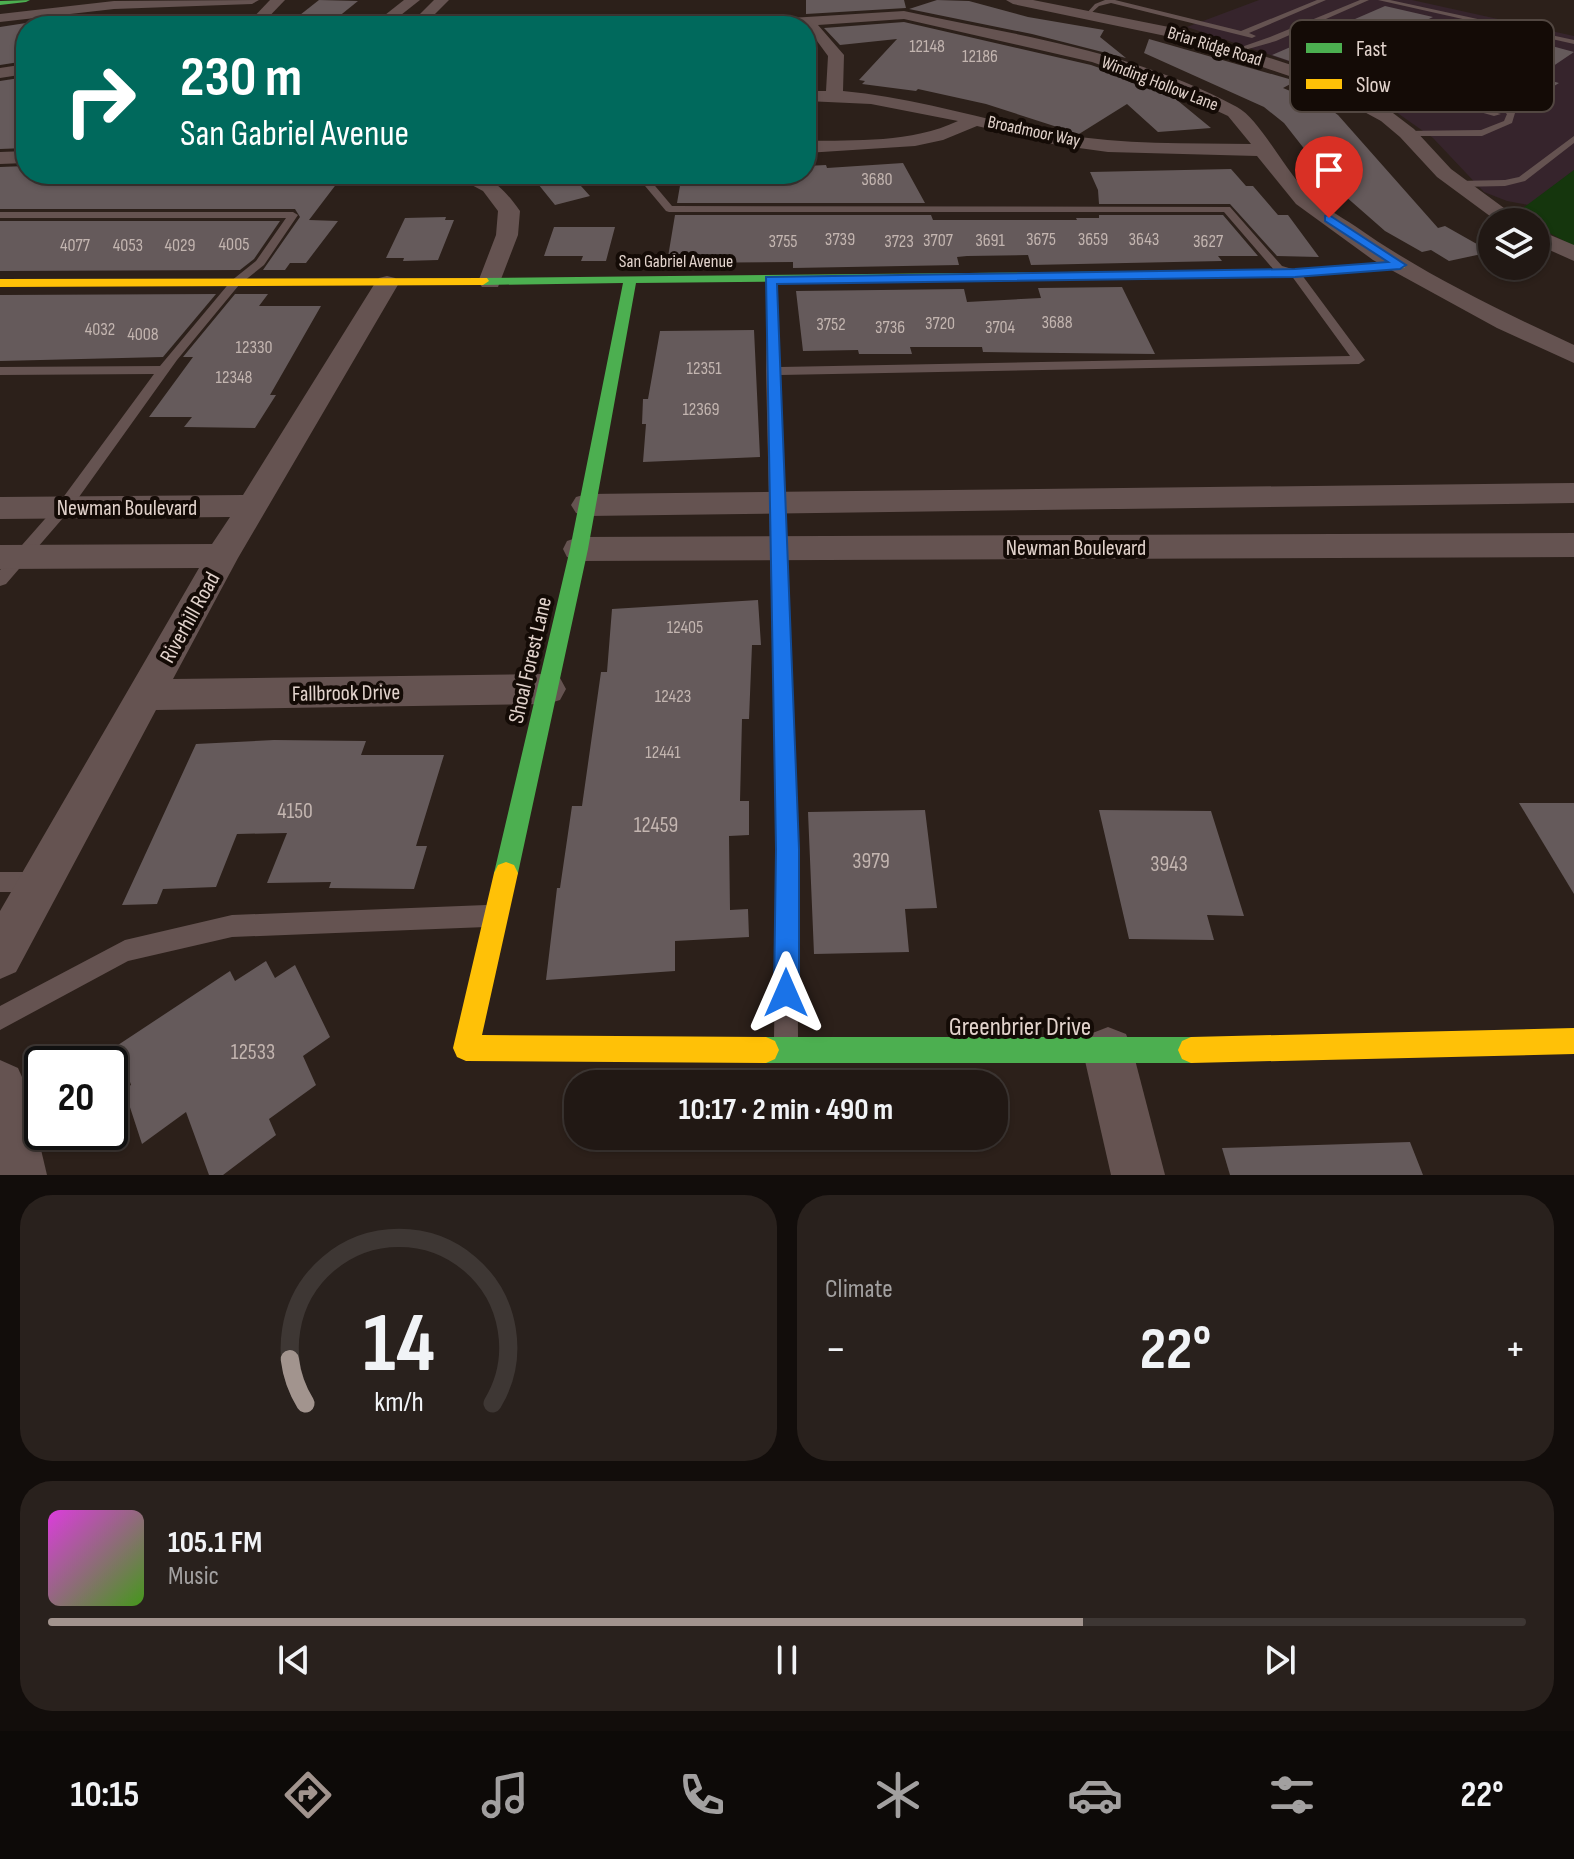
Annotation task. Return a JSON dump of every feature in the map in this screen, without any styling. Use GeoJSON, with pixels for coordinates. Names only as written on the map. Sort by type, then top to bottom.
{"type":"FeatureCollection","features":[{"type":"Feature","properties":{"kind":"street"},"geometry":{"type":"LineString","coordinates":[[0,3],[26,0]]}},
{"type":"Feature","properties":{"kind":"street"},"geometry":{"type":"LineString","coordinates":[[18,16],[114,5],[252,0]]}},
{"type":"Feature","properties":{"kind":"street"},"geometry":{"type":"LineString","coordinates":[[262,16],[278,0]]}},
{"type":"Feature","properties":{"kind":"street"},"geometry":{"type":"LineString","coordinates":[[391,16],[413,0]]}},
{"type":"Feature","properties":{"kind":"street"},"geometry":{"type":"LineString","coordinates":[[425,16],[442,0]]}},
{"type":"Feature","properties":{"kind":"street","name":"Briar Ridge Road"},"geometry":{"type":"LineString","coordinates":[[1013,0],[1184,35],[1290,70]]}},
{"type":"Feature","properties":{"kind":"street","name":"Winding Hollow Lane"},"geometry":{"type":"LineString","coordinates":[[816,21],[904,15],[1097,58],[1178,86],[1234,112],[1272,165],[1303,200],[1400,265],[1506,323],[1574,355]]}},
{"type":"Feature","properties":{"kind":"street"},"geometry":{"type":"LineString","coordinates":[[816,31],[836,55],[834,95]]}},
{"type":"Feature","properties":{"kind":"street","name":"Broadmoor Way"},"geometry":{"type":"LineString","coordinates":[[816,96],[903,102],[1059,139],[1117,146],[1263,150]]}},
{"type":"Feature","properties":{"kind":"street","name":"Briar Ridge Road"},"geometry":{"type":"LineString","coordinates":[[1378,112],[1407,133],[1457,184],[1492,208]]}},
{"type":"Feature","properties":{"kind":"street"},"geometry":{"type":"LineString","coordinates":[[816,147],[917,143],[958,130],[977,119]]}},
{"type":"Feature","properties":{"kind":"street"},"geometry":{"type":"LineString","coordinates":[[483,184],[490,187],[509,211],[507,235],[490,282]]}},
{"type":"Feature","properties":{"kind":"street"},"geometry":{"type":"LineString","coordinates":[[1550,243],[1574,254]]}},
{"type":"Feature","properties":{"kind":"street","name":"San Gabriel Avenue"},"geometry":{"type":"LineString","coordinates":[[0,283],[771,280],[1295,273],[1400,265]]}},
{"type":"Feature","properties":{"kind":"street","name":"Shoal Forest Lane"},"geometry":{"type":"LineString","coordinates":[[466,1048],[579,549],[630,281]]}},
{"type":"Feature","properties":{"kind":"street","name":"Riverhill Road"},"geometry":{"type":"LineString","coordinates":[[0,956],[222,556],[387,283]]}},
{"type":"Feature","properties":{"kind":"street"},"geometry":{"type":"LineString","coordinates":[[587,505],[1563,493],[1574,521]]}},
{"type":"Feature","properties":{"kind":"street","name":"Newman Boulevard"},"geometry":{"type":"LineString","coordinates":[[0,508],[254,506]]}},
{"type":"Feature","properties":{"kind":"street","name":"Newman Boulevard"},"geometry":{"type":"LineString","coordinates":[[579,549],[1574,545]]}},
{"type":"Feature","properties":{"kind":"street"},"geometry":{"type":"LineString","coordinates":[[7,565],[222,556]]}},
{"type":"Feature","properties":{"kind":"street","name":"Fallbrook Drive"},"geometry":{"type":"LineString","coordinates":[[145,695],[547,689]]}},
{"type":"Feature","properties":{"kind":"street","name":"Greenbrier Drive"},"geometry":{"type":"LineString","coordinates":[[466,1048],[1108,1052],[1574,1041]]}},
{"type":"Feature","properties":{"kind":"street"},"geometry":{"type":"LineString","coordinates":[[1108,1052],[1138,1175]]}},
{"type":"Feature","properties":{"kind":"street"},"geometry":{"type":"LineString","coordinates":[[0,1086],[20,1175]]}},
{"type":"Feature","properties":{"kind":"lane"},"geometry":{"type":"LineString","coordinates":[[1087,14],[1097,5],[1110,0],[1265,41]]}},
{"type":"Feature","properties":{"kind":"lane"},"geometry":{"type":"LineString","coordinates":[[1242,33],[1323,0]]}},
{"type":"Feature","properties":{"kind":"lane"},"geometry":{"type":"LineString","coordinates":[[1335,0],[1354,5]]}},
{"type":"Feature","properties":{"kind":"lane"},"geometry":{"type":"LineString","coordinates":[[1317,20],[1366,0]]}},
{"type":"Feature","properties":{"kind":"lane"},"geometry":{"type":"LineString","coordinates":[[1381,0],[1473,20]]}},
{"type":"Feature","properties":{"kind":"lane"},"geometry":{"type":"LineString","coordinates":[[1234,51],[1290,31]]}},
{"type":"Feature","properties":{"kind":"lane"},"geometry":{"type":"LineString","coordinates":[[1554,38],[1574,42]]}},
{"type":"Feature","properties":{"kind":"lane"},"geometry":{"type":"LineString","coordinates":[[1492,112],[1510,117]]}},
{"type":"Feature","properties":{"kind":"lane"},"geometry":{"type":"LineString","coordinates":[[1407,133],[1482,133],[1508,123],[1510,112]]}},
{"type":"Feature","properties":{"kind":"lane"},"geometry":{"type":"LineString","coordinates":[[1457,184],[1505,183],[1522,179],[1574,139]]}},
{"type":"Feature","properties":{"kind":"lane"},"geometry":{"type":"LineString","coordinates":[[648,184],[669,209],[1227,209],[1278,268],[1295,273],[1359,360],[772,371]]}},
{"type":"Feature","properties":{"kind":"lane"},"geometry":{"type":"LineString","coordinates":[[0,215],[293,215],[260,263],[235,283],[163,370],[64,507],[7,565]]}},
{"type":"Feature","properties":{"kind":"lane"},"geometry":{"type":"LineString","coordinates":[[771,280],[787,849],[786,1051]]}},
{"type":"Feature","properties":{"kind":"lane"},"geometry":{"type":"LineString","coordinates":[[0,371],[163,370]]}},
{"type":"Feature","properties":{"kind":"lane"},"geometry":{"type":"LineString","coordinates":[[0,882],[41,882]]}},
{"type":"Feature","properties":{"kind":"lane"},"geometry":{"type":"LineString","coordinates":[[0,1019],[125,951],[232,926],[496,916]]}},
{"type":"Feature","properties":{"kind":"shaded area"},"geometry":{"type":"Polygon","coordinates":[[[1259,0],[1412,0],[1502,20],[1290,20],[1290,62],[1187,27],[1259,0]]]}},
{"type":"Feature","properties":{"kind":"shaded area"},"geometry":{"type":"Polygon","coordinates":[[[1554,32],[1574,36],[1574,170],[1529,205],[1484,192],[1433,138],[1396,112],[1554,112],[1554,32]]]}},
{"type":"Feature","properties":{"kind":"green space"},"geometry":{"type":"Polygon","coordinates":[[[1574,170],[1574,246],[1550,233],[1550,208],[1523,208],[1574,170]]]}},
{"type":"Feature","properties":{"kind":"building"},"geometry":{"type":"Polygon","coordinates":[[[319,0],[358,1],[339,16],[299,16],[319,0]]]}},
{"type":"Feature","properties":{"kind":"building"},"geometry":{"type":"Polygon","coordinates":[[[806,0],[904,0],[906,8],[806,14],[806,0]]]}},
{"type":"Feature","properties":{"kind":"building"},"geometry":{"type":"Polygon","coordinates":[[[937,0],[969,1],[1028,17],[1104,30],[1100,37],[1126,58],[1032,34],[909,9],[937,0]]]}},
{"type":"Feature","properties":{"kind":"building"},"geometry":{"type":"Polygon","coordinates":[[[1385,6],[1433,17],[1427,20],[1353,20],[1385,6]]]}},
{"type":"Feature","properties":{"kind":"building"},"geometry":{"type":"Polygon","coordinates":[[[904,22],[1091,65],[1166,91],[1211,128],[1158,132],[1127,104],[1079,134],[986,104],[918,89],[862,84],[865,81],[859,80],[897,39],[840,45],[824,28],[904,22]]]}},
{"type":"Feature","properties":{"kind":"building"},"geometry":{"type":"Polygon","coordinates":[[[16,25],[16,63],[0,65],[0,27],[16,25]]]}},
{"type":"Feature","properties":{"kind":"building"},"geometry":{"type":"Polygon","coordinates":[[[1149,39],[1290,79],[1290,84],[1283,88],[1290,91],[1290,112],[1334,112],[1338,115],[1438,228],[1445,226],[1478,245],[1478,255],[1449,261],[1431,250],[1422,252],[1385,231],[1304,160],[1313,160],[1284,123],[1264,107],[1144,53],[1149,39]]]}},
{"type":"Feature","properties":{"kind":"building"},"geometry":{"type":"Polygon","coordinates":[[[1290,47],[1290,61],[1272,55],[1290,47]]]}},
{"type":"Feature","properties":{"kind":"building"},"geometry":{"type":"Polygon","coordinates":[[[1554,47],[1574,52],[1554,66],[1554,47]]]}},
{"type":"Feature","properties":{"kind":"building"},"geometry":{"type":"Polygon","coordinates":[[[16,79],[16,148],[0,149],[0,81],[16,79]]]}},
{"type":"Feature","properties":{"kind":"building"},"geometry":{"type":"Polygon","coordinates":[[[903,163],[925,203],[677,203],[680,184],[816,184],[816,166],[826,165],[827,168],[903,163]]]}},
{"type":"Feature","properties":{"kind":"building"},"geometry":{"type":"Polygon","coordinates":[[[16,166],[16,184],[336,184],[309,220],[338,221],[306,263],[290,263],[285,270],[263,270],[300,217],[295,209],[0,209],[0,167],[16,166]]]}},
{"type":"Feature","properties":{"kind":"building"},"geometry":{"type":"Polygon","coordinates":[[[1231,169],[1246,186],[1253,186],[1278,215],[1288,215],[1319,257],[1277,256],[1230,204],[1099,204],[1098,190],[1090,172],[1231,169]]]}},
{"type":"Feature","properties":{"kind":"building"},"geometry":{"type":"Polygon","coordinates":[[[538,184],[579,184],[590,196],[555,205],[538,184]]]}},
{"type":"Feature","properties":{"kind":"building"},"geometry":{"type":"Polygon","coordinates":[[[675,215],[931,215],[933,220],[1077,220],[1099,218],[1099,215],[1223,215],[1258,256],[1218,256],[1222,261],[1031,265],[1028,255],[967,256],[957,257],[959,265],[793,268],[793,262],[667,263],[675,215]]]}},
{"type":"Feature","properties":{"kind":"building"},"geometry":{"type":"Polygon","coordinates":[[[446,217],[445,220],[454,220],[438,260],[386,258],[405,218],[446,217]]]}},
{"type":"Feature","properties":{"kind":"building"},"geometry":{"type":"Polygon","coordinates":[[[0,221],[280,221],[254,259],[240,270],[0,271],[0,221]]]}},
{"type":"Feature","properties":{"kind":"building"},"geometry":{"type":"Polygon","coordinates":[[[554,227],[615,227],[606,261],[581,261],[583,256],[544,256],[554,227]]]}},
{"type":"Feature","properties":{"kind":"building"},"geometry":{"type":"Polygon","coordinates":[[[1122,287],[1155,354],[983,352],[982,347],[910,347],[912,354],[859,354],[858,350],[803,351],[796,291],[964,289],[967,302],[1041,298],[1038,288],[1122,287]]]}},
{"type":"Feature","properties":{"kind":"building"},"geometry":{"type":"Polygon","coordinates":[[[216,294],[163,357],[0,361],[0,295],[216,294]]]}},
{"type":"Feature","properties":{"kind":"building"},"geometry":{"type":"Polygon","coordinates":[[[235,294],[268,294],[259,306],[321,306],[270,395],[276,395],[255,428],[184,427],[192,417],[149,417],[193,357],[183,357],[235,294]]]}},
{"type":"Feature","properties":{"kind":"building"},"geometry":{"type":"Polygon","coordinates":[[[754,330],[760,457],[643,462],[646,424],[642,424],[643,399],[648,399],[660,331],[754,330]]]}},
{"type":"Feature","properties":{"kind":"building"},"geometry":{"type":"Polygon","coordinates":[[[758,600],[761,645],[752,645],[749,719],[742,719],[740,801],[749,801],[749,835],[729,836],[730,910],[748,909],[749,937],[675,941],[675,971],[546,980],[557,888],[560,888],[572,806],[582,806],[601,672],[607,672],[612,609],[758,600]]]}},
{"type":"Feature","properties":{"kind":"building"},"geometry":{"type":"Polygon","coordinates":[[[274,740],[366,741],[361,755],[444,755],[416,846],[427,846],[414,889],[329,888],[331,882],[267,883],[287,833],[237,834],[216,887],[163,889],[157,904],[122,905],[196,744],[274,740]]]}},
{"type":"Feature","properties":{"kind":"building"},"geometry":{"type":"Polygon","coordinates":[[[1519,803],[1574,803],[1574,894],[1519,803]]]}},
{"type":"Feature","properties":{"kind":"building"},"geometry":{"type":"Polygon","coordinates":[[[925,810],[937,908],[905,909],[909,952],[814,954],[808,812],[925,810]]]}},
{"type":"Feature","properties":{"kind":"building"},"geometry":{"type":"Polygon","coordinates":[[[1099,810],[1211,811],[1244,916],[1207,915],[1214,940],[1129,939],[1099,810]]]}},
{"type":"Feature","properties":{"kind":"building"},"geometry":{"type":"Polygon","coordinates":[[[266,961],[275,978],[295,965],[330,1037],[303,1056],[316,1085],[269,1119],[276,1135],[223,1175],[209,1175],[186,1112],[142,1144],[128,1101],[128,1087],[131,1085],[128,1046],[118,1045],[230,971],[235,981],[266,961]]]}},
{"type":"Feature","properties":{"kind":"building"},"geometry":{"type":"Polygon","coordinates":[[[1410,1142],[1423,1175],[1230,1175],[1222,1148],[1410,1142]]]}},
{"type":"Feature","properties":{"kind":"traffic: fast"},"geometry":{"type":"LineString","coordinates":[[0,3],[26,0]]}},
{"type":"Feature","properties":{"kind":"traffic: fast"},"geometry":{"type":"LineString","coordinates":[[483,281],[1167,275]]}},
{"type":"Feature","properties":{"kind":"traffic: fast"},"geometry":{"type":"LineString","coordinates":[[506,873],[579,549],[630,281]]}},
{"type":"Feature","properties":{"kind":"traffic: fast"},"geometry":{"type":"LineString","coordinates":[[766,1050],[1191,1050]]}},
{"type":"Feature","properties":{"kind":"traffic: slow"},"geometry":{"type":"LineString","coordinates":[[1167,275],[1295,273],[1400,265]]}},
{"type":"Feature","properties":{"kind":"traffic: slow"},"geometry":{"type":"LineString","coordinates":[[0,283],[483,281]]}},
{"type":"Feature","properties":{"kind":"traffic: slow"},"geometry":{"type":"LineString","coordinates":[[506,873],[466,1048],[766,1050]]}},
{"type":"Feature","properties":{"kind":"traffic: slow"},"geometry":{"type":"LineString","coordinates":[[1191,1050],[1574,1041]]}},
{"type":"Feature","properties":{"kind":"route"},"geometry":{"type":"LineString","coordinates":[[786,993],[787,849],[771,280],[1295,273],[1400,265],[1329,218]]}}]}
